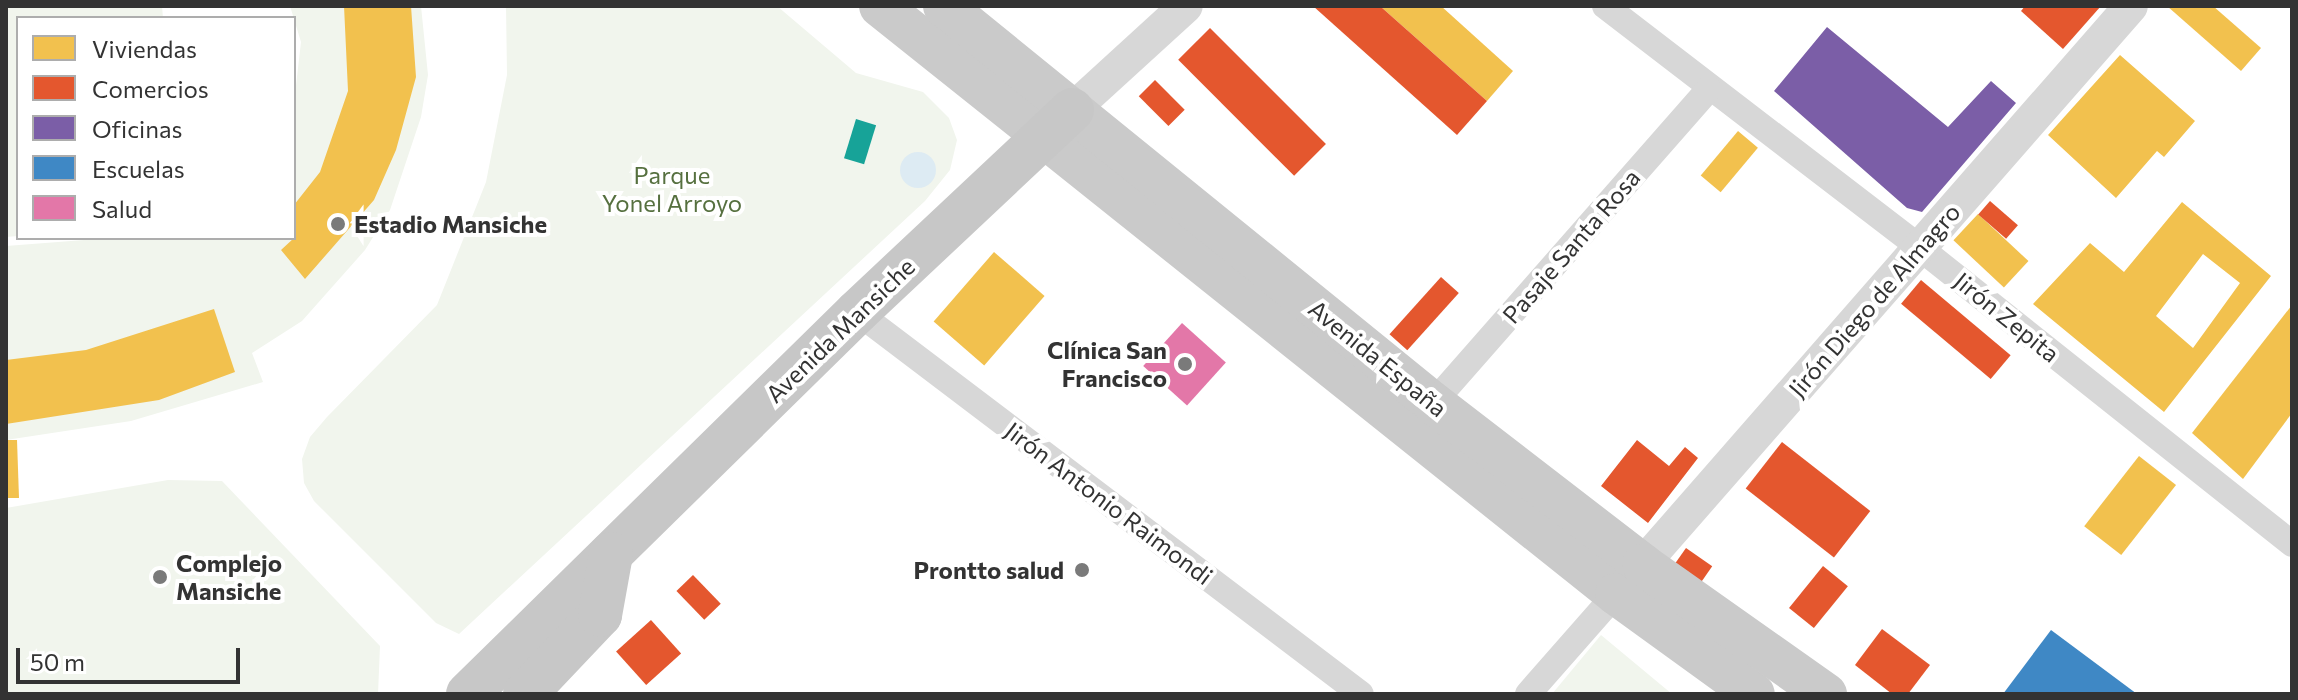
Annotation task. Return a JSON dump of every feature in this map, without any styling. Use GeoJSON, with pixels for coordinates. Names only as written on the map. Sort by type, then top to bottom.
{"type":"FeatureCollection","features":[{"type":"Feature","properties":{"kind":"highway","name":"Avenida Mansiche"},"geometry":{"type":"LineString","coordinates":[[468,694],[857,312],[1058,124]]}},
{"type":"Feature","properties":{"kind":"highway"},"geometry":{"type":"LineString","coordinates":[[525,694],[600,615],[611,554]]}},
{"type":"Feature","properties":{"kind":"main road","name":"Avenida España"},"geometry":{"type":"LineString","coordinates":[[880,6],[1058,124],[1433,403],[1754,694]]}},
{"type":"Feature","properties":{"kind":"main road","name":"Avenida España"},"geometry":{"type":"LineString","coordinates":[[944,6],[1058,124],[1630,579],[1826,694]]}},
{"type":"Feature","properties":{"kind":"street"},"geometry":{"type":"LineString","coordinates":[[1058,124],[1186,6]]}},
{"type":"Feature","properties":{"kind":"street","name":"Jirón Zepita"},"geometry":{"type":"LineString","coordinates":[[1605,6],[1709,89],[1920,248],[2292,544]]}},
{"type":"Feature","properties":{"kind":"street","name":"Jirón Diego de Almagro"},"geometry":{"type":"LineString","coordinates":[[1630,579],[2131,6]]}},
{"type":"Feature","properties":{"kind":"street","name":"Pasaje Santa Rosa"},"geometry":{"type":"LineString","coordinates":[[1433,403],[1709,89]]}},
{"type":"Feature","properties":{"kind":"street","name":"Jirón Antonio Raimondi"},"geometry":{"type":"LineString","coordinates":[[857,312],[1361,694]]}},
{"type":"Feature","properties":{"kind":"street"},"geometry":{"type":"LineString","coordinates":[[1528,694],[1630,579]]}},
{"type":"Feature","properties":{"kind":"green space"},"geometry":{"type":"Polygon","coordinates":[[[6,6],[162,6],[163,16],[16,16],[16,236],[6,237],[6,6]]]}},
{"type":"Feature","properties":{"kind":"green space","name":"Estadio Mansiche"},"geometry":{"type":"Polygon","coordinates":[[[290,6],[421,6],[428,75],[421,117],[390,210],[365,250],[302,321],[252,353],[263,382],[131,421],[6,440],[6,246],[84,240],[296,240],[296,86],[301,42],[296,16],[293,16],[290,6]]]}},
{"type":"Feature","properties":{"kind":"green space","name":"Parque Yonel Arroyo"},"geometry":{"type":"Polygon","coordinates":[[[506,6],[777,6],[856,73],[923,92],[949,118],[957,140],[950,170],[925,201],[459,634],[436,623],[314,501],[304,483],[302,459],[310,437],[327,417],[437,305],[486,182],[507,75],[506,6]]]}},
{"type":"Feature","properties":{"kind":"green space","name":"Complejo Mansiche"},"geometry":{"type":"Polygon","coordinates":[[[168,480],[222,481],[380,646],[378,694],[6,694],[6,508],[168,480]]]}},
{"type":"Feature","properties":{"kind":"green space"},"geometry":{"type":"Polygon","coordinates":[[[1601,635],[1672,694],[1552,694],[1601,635]]]}},
{"type":"Feature","properties":{"kind":"shaded area"},"geometry":{"type":"Polygon","coordinates":[[[918,152],[931,157],[936,170],[931,183],[918,188],[905,183],[900,170],[905,157],[918,152]]]}},
{"type":"Feature","properties":{"kind":"building: Viviendas"},"geometry":{"type":"Polygon","coordinates":[[[344,6],[411,6],[416,77],[396,150],[374,200],[305,279],[281,250],[296,240],[296,202],[320,172],[348,91],[344,6]]]}},
{"type":"Feature","properties":{"kind":"building: Viviendas"},"geometry":{"type":"Polygon","coordinates":[[[1380,6],[1441,6],[1513,71],[1487,101],[1380,6]]]}},
{"type":"Feature","properties":{"kind":"building: Viviendas"},"geometry":{"type":"Polygon","coordinates":[[[2167,6],[2213,6],[2261,48],[2241,71],[2167,6]]]}},
{"type":"Feature","properties":{"kind":"building: Viviendas"},"geometry":{"type":"Polygon","coordinates":[[[2120,55],[2195,121],[2164,157],[2157,151],[2116,198],[2048,135],[2120,55]]]}},
{"type":"Feature","properties":{"kind":"building: Viviendas"},"geometry":{"type":"Polygon","coordinates":[[[1738,131],[1758,148],[1721,192],[1701,175],[1738,131]]]}},
{"type":"Feature","properties":{"kind":"building: Viviendas"},"geometry":{"type":"Polygon","coordinates":[[[2182,202],[2271,276],[2164,412],[2033,304],[2090,243],[2124,272],[2182,202]],[[2203,254],[2156,316],[2193,348],[2240,283],[2203,254]]]}},
{"type":"Feature","properties":{"kind":"building: Viviendas"},"geometry":{"type":"Polygon","coordinates":[[[1978,214],[2028,261],[2004,287],[1953,240],[1978,214]]]}},
{"type":"Feature","properties":{"kind":"building: Viviendas"},"geometry":{"type":"Polygon","coordinates":[[[994,252],[1045,296],[984,365],[934,321],[994,252]]]}},
{"type":"Feature","properties":{"kind":"building: Viviendas"},"geometry":{"type":"Polygon","coordinates":[[[2292,305],[2292,413],[2243,479],[2192,433],[2292,305]]]}},
{"type":"Feature","properties":{"kind":"building: Viviendas"},"geometry":{"type":"Polygon","coordinates":[[[214,309],[235,372],[159,400],[6,424],[6,360],[86,350],[214,309]]]}},
{"type":"Feature","properties":{"kind":"building: Viviendas"},"geometry":{"type":"Polygon","coordinates":[[[6,440],[17,440],[19,498],[6,498],[6,440]]]}},
{"type":"Feature","properties":{"kind":"building: Viviendas"},"geometry":{"type":"Polygon","coordinates":[[[2139,456],[2176,485],[2121,555],[2084,526],[2139,456]]]}},
{"type":"Feature","properties":{"kind":"building: Comercios"},"geometry":{"type":"Polygon","coordinates":[[[1313,6],[1380,6],[1487,101],[1457,135],[1313,6]]]}},
{"type":"Feature","properties":{"kind":"building: Comercios"},"geometry":{"type":"Polygon","coordinates":[[[2025,6],[2101,6],[2063,49],[2021,11],[2025,6]]]}},
{"type":"Feature","properties":{"kind":"building: Comercios"},"geometry":{"type":"Polygon","coordinates":[[[1210,28],[1326,144],[1294,176],[1178,60],[1210,28]]]}},
{"type":"Feature","properties":{"kind":"building: Comercios"},"geometry":{"type":"Polygon","coordinates":[[[1155,80],[1185,110],[1168,126],[1139,96],[1155,80]]]}},
{"type":"Feature","properties":{"kind":"building: Comercios"},"geometry":{"type":"Polygon","coordinates":[[[1990,201],[2018,225],[2006,239],[1978,215],[1990,201]]]}},
{"type":"Feature","properties":{"kind":"building: Comercios"},"geometry":{"type":"Polygon","coordinates":[[[1441,277],[1459,293],[1407,350],[1389,334],[1441,277]]]}},
{"type":"Feature","properties":{"kind":"building: Comercios"},"geometry":{"type":"Polygon","coordinates":[[[1921,280],[2011,355],[1991,379],[1901,304],[1921,280]]]}},
{"type":"Feature","properties":{"kind":"building: Comercios"},"geometry":{"type":"Polygon","coordinates":[[[1637,440],[1669,466],[1685,447],[1698,458],[1648,523],[1601,486],[1637,440]]]}},
{"type":"Feature","properties":{"kind":"building: Comercios"},"geometry":{"type":"Polygon","coordinates":[[[1782,442],[1870,511],[1834,557],[1746,488],[1782,442]]]}},
{"type":"Feature","properties":{"kind":"building: Comercios"},"geometry":{"type":"Polygon","coordinates":[[[1686,548],[1712,566],[1699,585],[1673,567],[1686,548]]]}},
{"type":"Feature","properties":{"kind":"building: Comercios"},"geometry":{"type":"Polygon","coordinates":[[[1823,566],[1848,586],[1814,628],[1789,608],[1823,566]]]}},
{"type":"Feature","properties":{"kind":"building: Comercios"},"geometry":{"type":"Polygon","coordinates":[[[693,575],[721,604],[704,620],[676,591],[693,575]]]}},
{"type":"Feature","properties":{"kind":"building: Comercios"},"geometry":{"type":"Polygon","coordinates":[[[651,620],[681,653],[646,685],[616,651],[651,620]]]}},
{"type":"Feature","properties":{"kind":"building: Comercios"},"geometry":{"type":"Polygon","coordinates":[[[1882,629],[1930,665],[1908,694],[1892,694],[1855,665],[1882,629]]]}},
{"type":"Feature","properties":{"kind":"building: Oficinas"},"geometry":{"type":"Polygon","coordinates":[[[1827,27],[1948,127],[1991,81],[2016,103],[1922,212],[1907,208],[1774,91],[1827,27]]]}},
{"type":"Feature","properties":{"kind":"building: Escuelas"},"geometry":{"type":"Polygon","coordinates":[[[2051,630],[2137,694],[2003,694],[2051,630]]]}},
{"type":"Feature","properties":{"kind":"building: Salud","name":"Clínica San Francisco"},"geometry":{"type":"Polygon","coordinates":[[[1182,323],[1226,362],[1187,406],[1143,366],[1182,323]]]}},
{"type":"Feature","properties":{"kind":"building: Público"},"geometry":{"type":"Polygon","coordinates":[[[856,119],[876,125],[864,164],[844,158],[856,119]]]}},
{"type":"Feature","properties":{"kind":"place","name":"Estadio Mansiche"},"geometry":{"type":"Point","coordinates":[338,224]}},
{"type":"Feature","properties":{"kind":"place","name":"Clínica San Francisco"},"geometry":{"type":"Point","coordinates":[1185,364]}},
{"type":"Feature","properties":{"kind":"place","name":"Prontto salud"},"geometry":{"type":"Point","coordinates":[1082,570]}},
{"type":"Feature","properties":{"kind":"place","name":"Complejo Mansiche"},"geometry":{"type":"Point","coordinates":[160,577]}}]}
